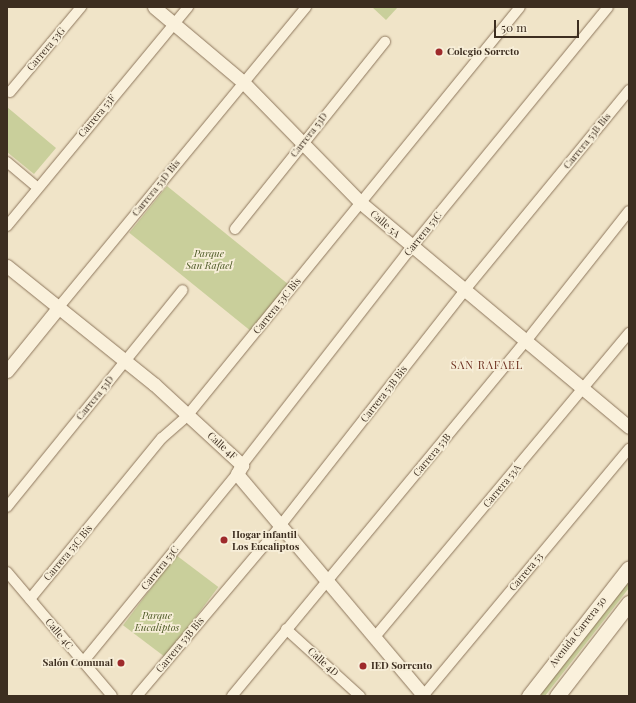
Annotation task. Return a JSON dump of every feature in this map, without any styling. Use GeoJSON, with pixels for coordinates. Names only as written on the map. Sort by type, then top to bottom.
{"type":"FeatureCollection","features":[{"type":"Feature","properties":{"kind":"main road","name":"Avenida Carrera 50"},"geometry":{"type":"LineString","coordinates":[[528,696],[629,568]]}},
{"type":"Feature","properties":{"kind":"main road"},"geometry":{"type":"LineString","coordinates":[[557,696],[629,604]]}},
{"type":"Feature","properties":{"kind":"street","name":"Carrera 53G"},"geometry":{"type":"LineString","coordinates":[[10,92],[81,7]]}},
{"type":"Feature","properties":{"kind":"street","name":"Calle 5A"},"geometry":{"type":"LineString","coordinates":[[154,7],[243,82],[361,203],[412,248],[527,340],[629,427]]}},
{"type":"Feature","properties":{"kind":"street","name":"Carrera 53F"},"geometry":{"type":"LineString","coordinates":[[7,226],[188,7]]}},
{"type":"Feature","properties":{"kind":"street","name":"Carrera 53D Bis"},"geometry":{"type":"LineString","coordinates":[[7,371],[306,7]]}},
{"type":"Feature","properties":{"kind":"street","name":"Carrera 53C Bis"},"geometry":{"type":"LineString","coordinates":[[30,600],[162,438],[187,416],[520,7]]}},
{"type":"Feature","properties":{"kind":"street","name":"Carrera 53C"},"geometry":{"type":"LineString","coordinates":[[83,662],[240,470],[412,248],[608,7]]}},
{"type":"Feature","properties":{"kind":"street","name":"Carrera 53D"},"geometry":{"type":"LineString","coordinates":[[235,229],[385,42]]}},
{"type":"Feature","properties":{"kind":"street","name":"Carrera 53B Bis"},"geometry":{"type":"LineString","coordinates":[[137,696],[280,526],[464,291],[629,90]]}},
{"type":"Feature","properties":{"kind":"street"},"geometry":{"type":"LineString","coordinates":[[7,162],[38,188]]}},
{"type":"Feature","properties":{"kind":"street","name":"Carrera 53B"},"geometry":{"type":"LineString","coordinates":[[236,694],[286,629],[527,340],[629,211]]}},
{"type":"Feature","properties":{"kind":"street","name":"Calle 4F"},"geometry":{"type":"LineString","coordinates":[[7,266],[125,362],[187,416],[240,470],[280,526],[424,696]]}},
{"type":"Feature","properties":{"kind":"street","name":"Carrera 53D"},"geometry":{"type":"LineString","coordinates":[[7,507],[183,290]]}},
{"type":"Feature","properties":{"kind":"street","name":"Carrera 53A"},"geometry":{"type":"LineString","coordinates":[[374,638],[629,333]]}},
{"type":"Feature","properties":{"kind":"street","name":"Carrera 53"},"geometry":{"type":"LineString","coordinates":[[424,696],[629,449]]}},
{"type":"Feature","properties":{"kind":"street","name":"Calle 4C"},"geometry":{"type":"LineString","coordinates":[[7,572],[112,696]]}},
{"type":"Feature","properties":{"kind":"street","name":"Calle 4D"},"geometry":{"type":"LineString","coordinates":[[286,629],[360,696]]}},
{"type":"Feature","properties":{"kind":"green space"},"geometry":{"type":"Polygon","coordinates":[[[372,7],[398,7],[386,20],[372,7]]]}},
{"type":"Feature","properties":{"kind":"green space"},"geometry":{"type":"Polygon","coordinates":[[[7,107],[56,148],[34,174],[7,152],[7,107]]]}},
{"type":"Feature","properties":{"kind":"green space","name":"Parque San Rafael"},"geometry":{"type":"Polygon","coordinates":[[[167,186],[288,284],[250,331],[129,233],[167,186]]]}},
{"type":"Feature","properties":{"kind":"green space","name":"Parque Eucaliptos"},"geometry":{"type":"Polygon","coordinates":[[[176,555],[218,587],[165,657],[123,625],[176,555]]]}},
{"type":"Feature","properties":{"kind":"green space"},"geometry":{"type":"Polygon","coordinates":[[[629,575],[629,588],[545,696],[534,696],[629,575]]]}},
{"type":"Feature","properties":{"kind":"place","name":"Colegio Sorreto"},"geometry":{"type":"Point","coordinates":[439,52]}},
{"type":"Feature","properties":{"kind":"place","name":"Hogar infantil Los Eucaliptos"},"geometry":{"type":"Point","coordinates":[224,540]}},
{"type":"Feature","properties":{"kind":"place","name":"Salón Comunal"},"geometry":{"type":"Point","coordinates":[121,663]}},
{"type":"Feature","properties":{"kind":"place","name":"IED Sorrento"},"geometry":{"type":"Point","coordinates":[363,666]}},
{"type":"Feature","properties":{"kind":"district","name":"SAN RAFAEL"},"geometry":{"type":"Point","coordinates":[487,365]}}]}
